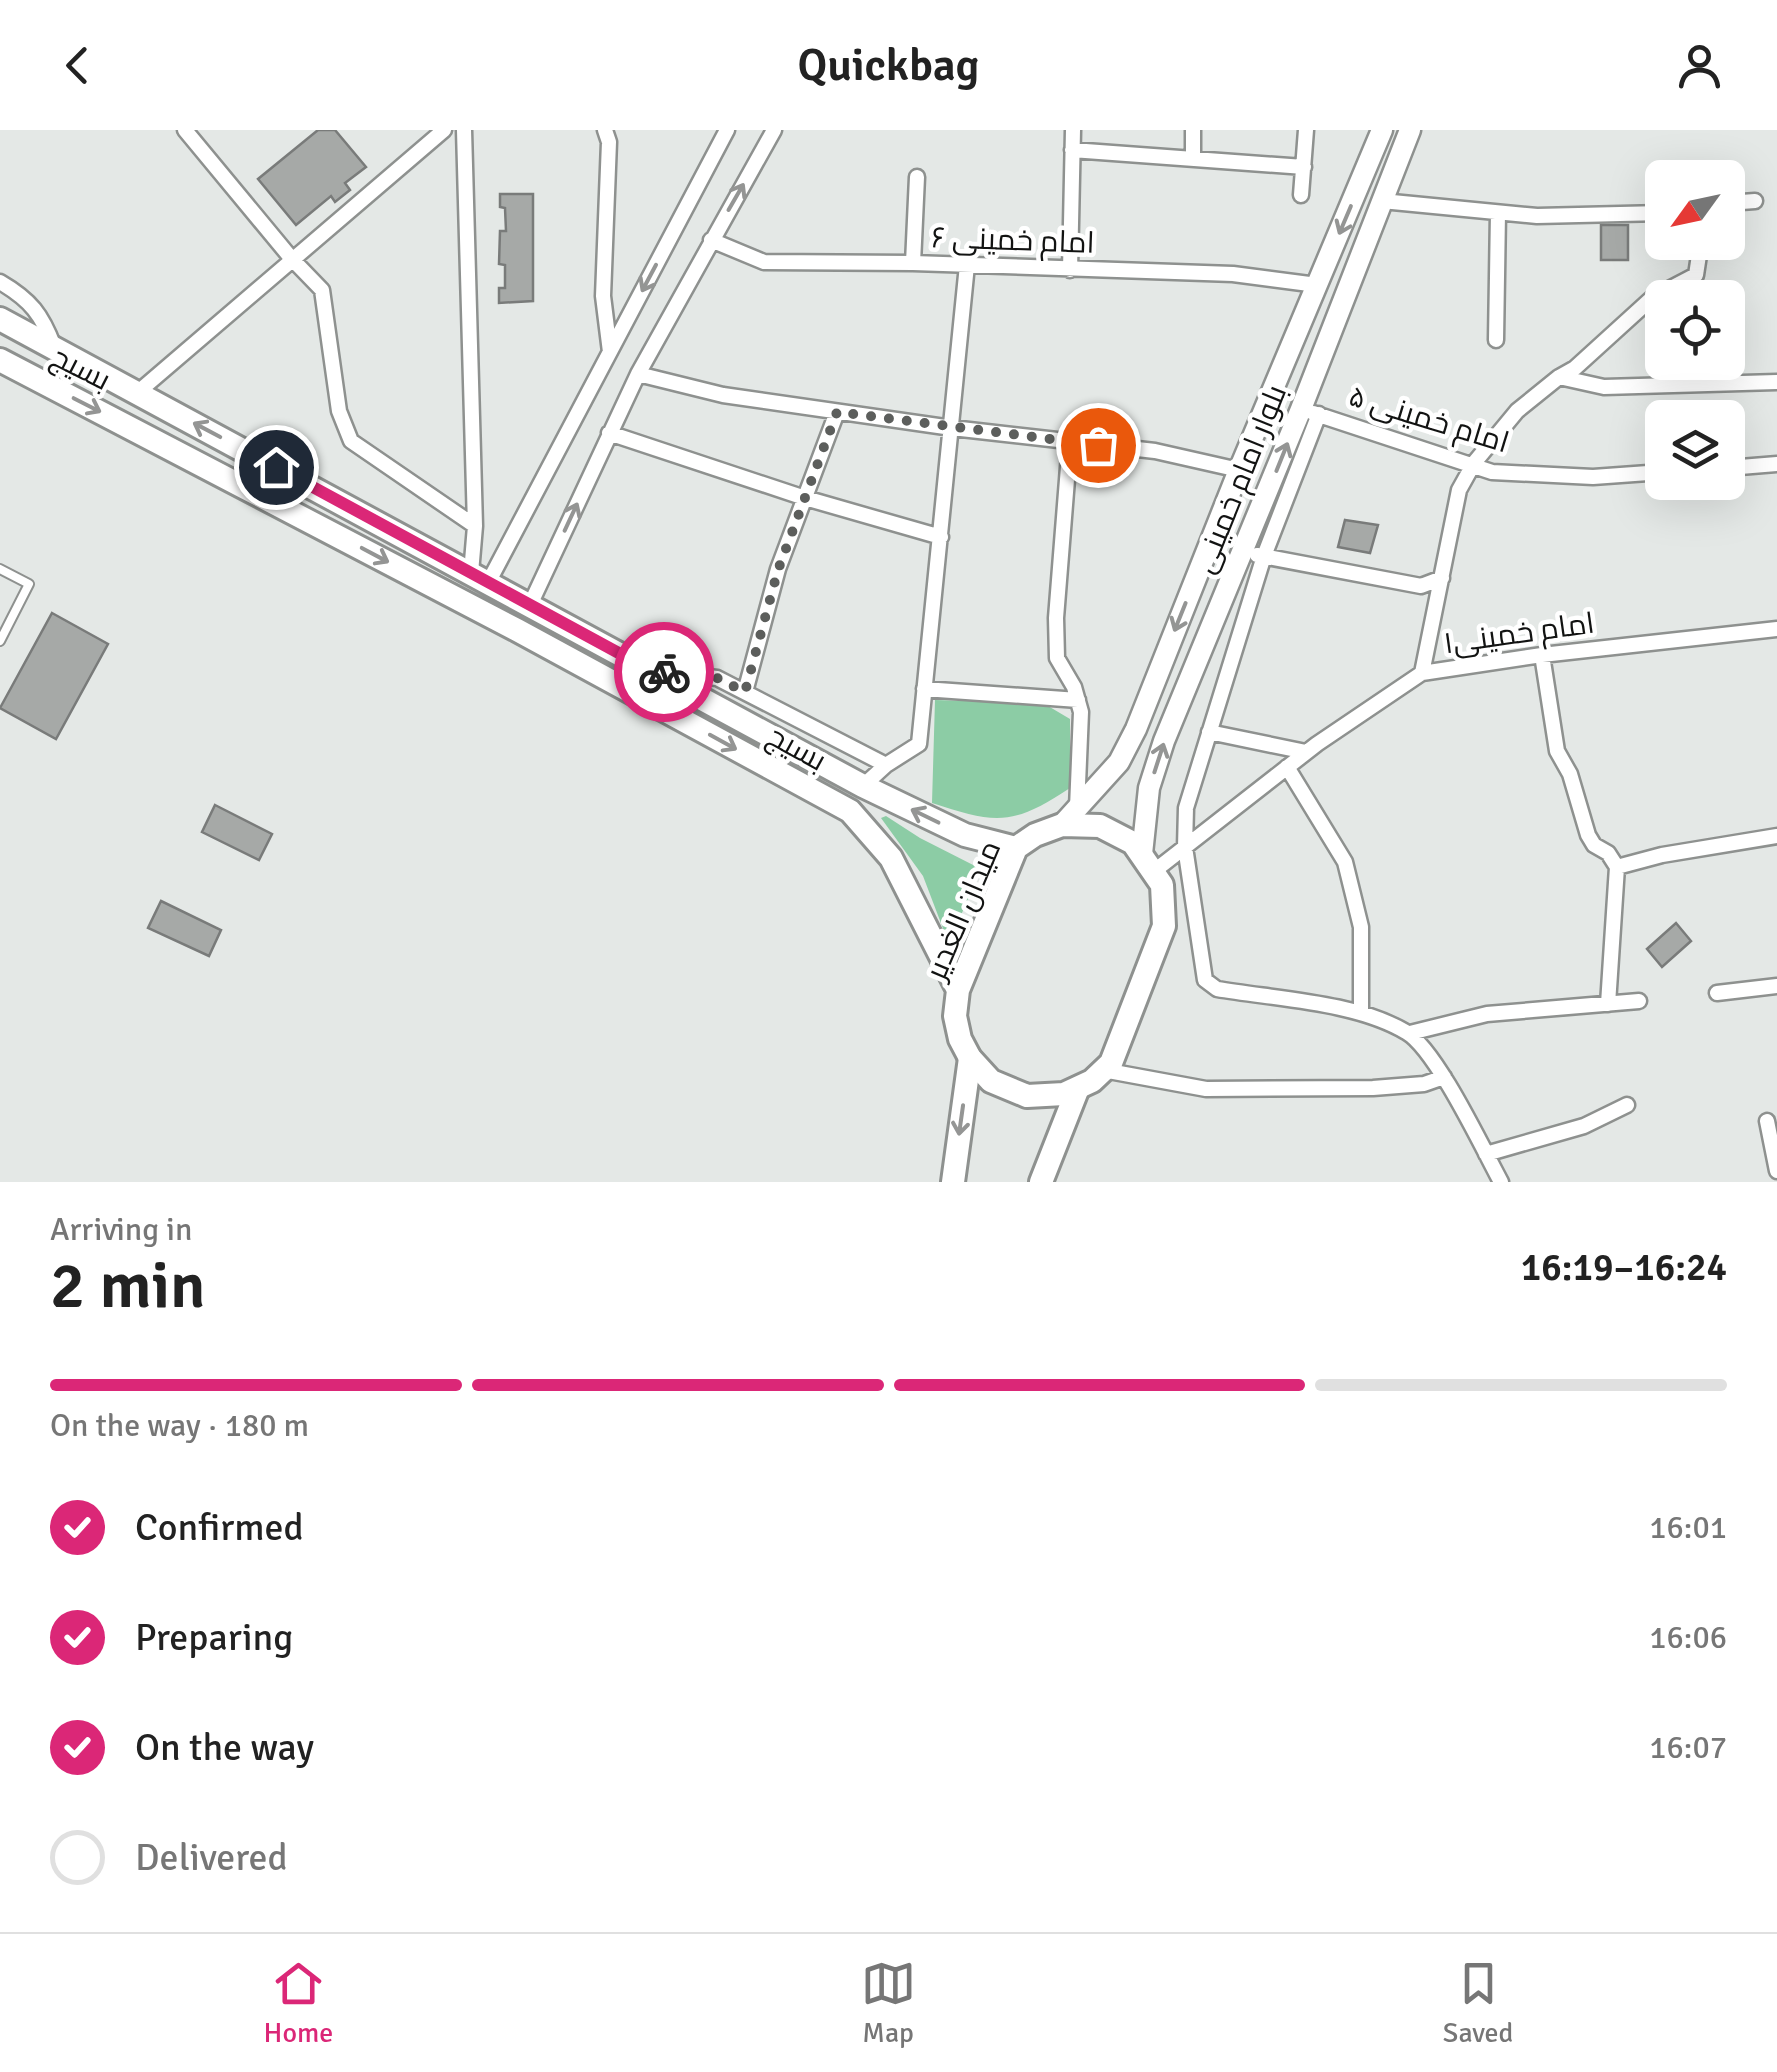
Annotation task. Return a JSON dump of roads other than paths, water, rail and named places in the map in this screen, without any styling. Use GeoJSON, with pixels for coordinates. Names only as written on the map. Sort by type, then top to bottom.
{"type":"FeatureCollection","features":[{"type":"Feature","properties":{"kind":"main road","name":"بلوار امام خمینی"},"geometry":{"type":"LineString","coordinates":[[1069,817],[1120,762],[1136,729],[1239,470],[1382,130]]}},
{"type":"Feature","properties":{"kind":"main road","name":"بلوار امام خمینی"},"geometry":{"type":"LineString","coordinates":[[1148,863],[1149,788],[1164,741],[1242,552],[1310,412],[1410,130]]}},
{"type":"Feature","properties":{"kind":"main road","name":"بسیج"},"geometry":{"type":"LineString","coordinates":[[0,319],[863,786],[965,835],[1016,848]]}},
{"type":"Feature","properties":{"kind":"main road","name":"بسیج"},"geometry":{"type":"LineString","coordinates":[[0,360],[466,603],[850,812],[891,858],[958,990]]}},
{"type":"Feature","properties":{"kind":"main road"},"geometry":{"type":"LineString","coordinates":[[850,812],[863,786]]}},
{"type":"Feature","properties":{"kind":"main road"},"geometry":{"type":"LineString","coordinates":[[970,1058],[991,1080],[1028,1096],[1064,1094],[1092,1081],[1111,1063],[1164,926],[1162,886],[1133,843],[1100,826],[1069,817]]}},
{"type":"Feature","properties":{"kind":"main road","name":"میدان الغدیر"},"geometry":{"type":"LineString","coordinates":[[970,1058],[960,1038],[956,1016],[958,990],[1016,848],[1069,817]]}},
{"type":"Feature","properties":{"kind":"main road"},"geometry":{"type":"LineString","coordinates":[[953,1182],[970,1058]]}},
{"type":"Feature","properties":{"kind":"main road"},"geometry":{"type":"LineString","coordinates":[[1040,1182],[1078,1088]]}},
{"type":"Feature","properties":{"kind":"street"},"geometry":{"type":"LineString","coordinates":[[185,130],[322,290],[338,410],[351,441],[475,526]]}},
{"type":"Feature","properties":{"kind":"street"},"geometry":{"type":"LineString","coordinates":[[137,392],[444,130]]}},
{"type":"Feature","properties":{"kind":"street"},"geometry":{"type":"LineString","coordinates":[[464,130],[475,526],[480,578]]}},
{"type":"Feature","properties":{"kind":"street"},"geometry":{"type":"LineString","coordinates":[[606,130],[609,142],[603,296],[610,353]]}},
{"type":"Feature","properties":{"kind":"street"},"geometry":{"type":"LineString","coordinates":[[480,578],[610,353],[727,130]]}},
{"type":"Feature","properties":{"kind":"street"},"geometry":{"type":"LineString","coordinates":[[530,605],[638,374],[774,130]]}},
{"type":"Feature","properties":{"kind":"street"},"geometry":{"type":"LineString","coordinates":[[1070,270],[1073,130]]}},
{"type":"Feature","properties":{"kind":"street"},"geometry":{"type":"LineString","coordinates":[[1193,130],[1194,159]]}},
{"type":"Feature","properties":{"kind":"street"},"geometry":{"type":"LineString","coordinates":[[1302,195],[1306,130]]}},
{"type":"Feature","properties":{"kind":"street"},"geometry":{"type":"LineString","coordinates":[[1072,150],[1304,167]]}},
{"type":"Feature","properties":{"kind":"street"},"geometry":{"type":"LineString","coordinates":[[913,263],[916,177]]}},
{"type":"Feature","properties":{"kind":"street"},"geometry":{"type":"LineString","coordinates":[[1382,201],[1537,216],[1645,213]]}},
{"type":"Feature","properties":{"kind":"street"},"geometry":{"type":"LineString","coordinates":[[1745,202],[1756,201]]}},
{"type":"Feature","properties":{"kind":"street"},"geometry":{"type":"LineString","coordinates":[[1496,340],[1498,212]]}},
{"type":"Feature","properties":{"kind":"street","name":"امام خمینی ۶"},"geometry":{"type":"LineString","coordinates":[[711,240],[764,262],[1233,274],[1317,285]]}},
{"type":"Feature","properties":{"kind":"street"},"geometry":{"type":"LineString","coordinates":[[1422,674],[1460,490],[1474,464],[1517,411],[1576,368],[1652,298],[1696,275],[1699,260]]}},
{"type":"Feature","properties":{"kind":"street"},"geometry":{"type":"LineString","coordinates":[[863,786],[919,744],[968,266]]}},
{"type":"Feature","properties":{"kind":"street"},"geometry":{"type":"LineString","coordinates":[[0,282],[16,291],[42,316],[54,348]]}},
{"type":"Feature","properties":{"kind":"street"},"geometry":{"type":"LineString","coordinates":[[638,374],[722,395],[952,428],[1155,451],[1239,470]]}},
{"type":"Feature","properties":{"kind":"street"},"geometry":{"type":"LineString","coordinates":[[1559,377],[1604,387],[1777,382]]}},
{"type":"Feature","properties":{"kind":"street"},"geometry":{"type":"LineString","coordinates":[[745,692],[778,570],[837,412]]}},
{"type":"Feature","properties":{"kind":"street"},"geometry":{"type":"LineString","coordinates":[[1310,412],[1186,808],[1185,847],[1204,980],[1218,989],[1361,1013],[1410,1033],[1444,1077],[1501,1182]]}},
{"type":"Feature","properties":{"kind":"street","name":"امام خمینی ۵"},"geometry":{"type":"LineString","coordinates":[[1310,412],[1492,472],[1576,476],[1645,473]]}},
{"type":"Feature","properties":{"kind":"street"},"geometry":{"type":"LineString","coordinates":[[610,433],[805,498],[941,537]]}},
{"type":"Feature","properties":{"kind":"street"},"geometry":{"type":"LineString","coordinates":[[1069,817],[1082,712],[1074,687],[1057,658],[1056,638],[1070,442]]}},
{"type":"Feature","properties":{"kind":"street"},"geometry":{"type":"LineString","coordinates":[[1745,467],[1777,464]]}},
{"type":"Feature","properties":{"kind":"street"},"geometry":{"type":"LineString","coordinates":[[1242,552],[1421,586],[1442,578]]}},
{"type":"Feature","properties":{"kind":"street","name":"امام خمینی۱"},"geometry":{"type":"LineString","coordinates":[[1148,863],[1185,847],[1306,752],[1422,674],[1542,655],[1777,629]]}},
{"type":"Feature","properties":{"kind":"street"},"geometry":{"type":"LineString","coordinates":[[1542,655],[1557,751],[1570,774],[1588,835],[1594,845],[1608,853],[1617,868],[1608,1004]]}},
{"type":"Feature","properties":{"kind":"street"},"geometry":{"type":"LineString","coordinates":[[650,670],[717,678],[886,765]]}},
{"type":"Feature","properties":{"kind":"street"},"geometry":{"type":"LineString","coordinates":[[924,690],[1078,700]]}},
{"type":"Feature","properties":{"kind":"street"},"geometry":{"type":"LineString","coordinates":[[1208,732],[1306,752]]}},
{"type":"Feature","properties":{"kind":"street"},"geometry":{"type":"LineString","coordinates":[[1287,767],[1345,862],[1361,927],[1361,1013]]}},
{"type":"Feature","properties":{"kind":"street"},"geometry":{"type":"LineString","coordinates":[[1617,868],[1662,855],[1777,836]]}},
{"type":"Feature","properties":{"kind":"street"},"geometry":{"type":"LineString","coordinates":[[1718,993],[1777,986]]}},
{"type":"Feature","properties":{"kind":"street"},"geometry":{"type":"LineString","coordinates":[[1410,1033],[1487,1014],[1639,1001]]}},
{"type":"Feature","properties":{"kind":"street"},"geometry":{"type":"LineString","coordinates":[[1104,1070],[1206,1089],[1373,1088],[1424,1084],[1444,1077]]}},
{"type":"Feature","properties":{"kind":"street"},"geometry":{"type":"LineString","coordinates":[[1486,1154],[1584,1126],[1626,1105]]}},
{"type":"Feature","properties":{"kind":"street"},"geometry":{"type":"LineString","coordinates":[[1768,1121],[1777,1170]]}},
{"type":"Feature","properties":{"kind":"lane"},"geometry":{"type":"LineString","coordinates":[[0,569],[29,584],[0,641]]}}]}
